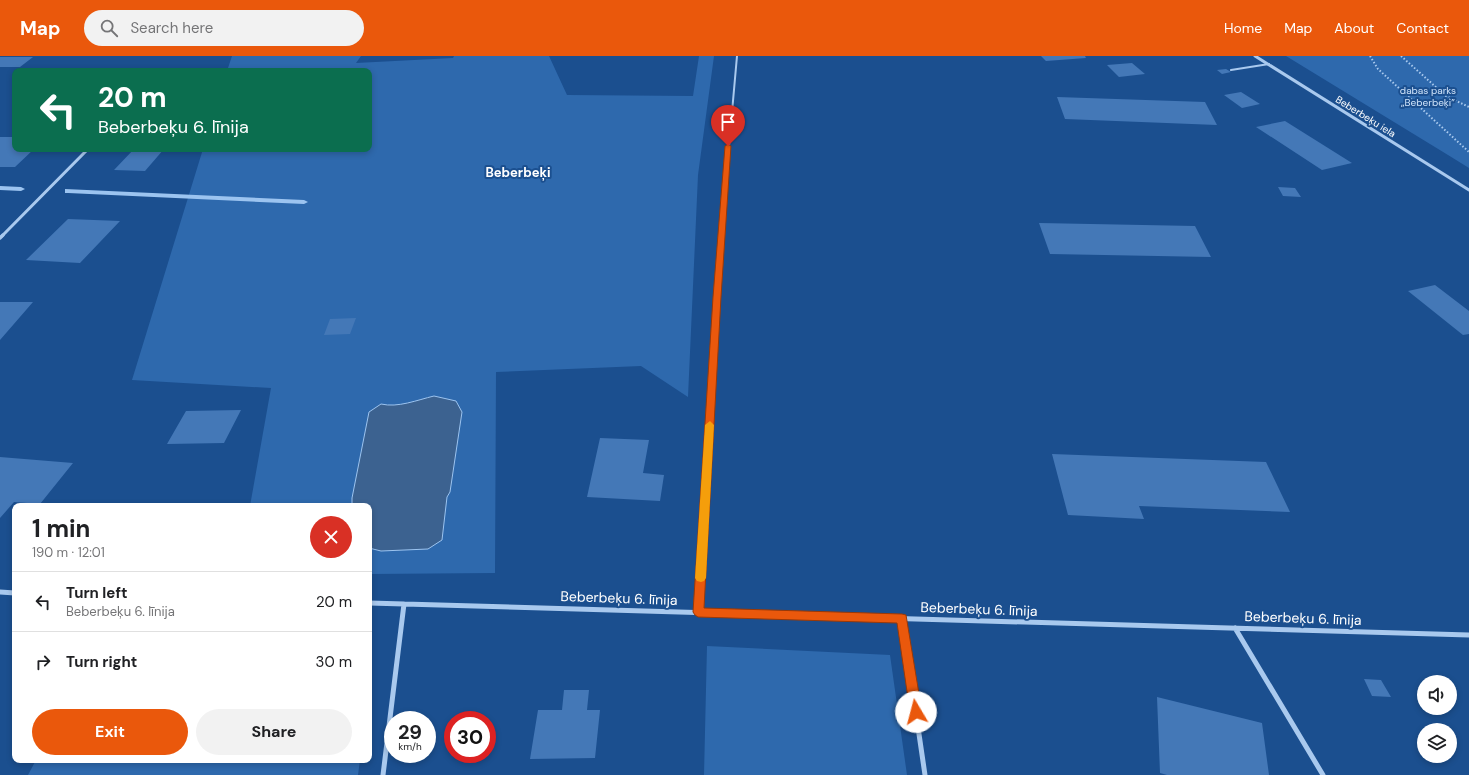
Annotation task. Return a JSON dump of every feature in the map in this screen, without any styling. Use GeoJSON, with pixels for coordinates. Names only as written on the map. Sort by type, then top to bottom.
{"type":"FeatureCollection","features":[{"type":"Feature","properties":{"kind":"street","name":"Beberbeķu iela"},"geometry":{"type":"LineString","coordinates":[[1255,56],[1469,190]]}},
{"type":"Feature","properties":{"kind":"street"},"geometry":{"type":"LineString","coordinates":[[0,238],[85,152]]}},
{"type":"Feature","properties":{"kind":"street"},"geometry":{"type":"LineString","coordinates":[[0,592],[12,592]]}},
{"type":"Feature","properties":{"kind":"street","name":"Beberbeķu 6. līnija"},"geometry":{"type":"LineString","coordinates":[[372,603],[1469,635]]}},
{"type":"Feature","properties":{"kind":"street"},"geometry":{"type":"LineString","coordinates":[[383,775],[404,604]]}},
{"type":"Feature","properties":{"kind":"street"},"geometry":{"type":"LineString","coordinates":[[902,618],[925,775]]}},
{"type":"Feature","properties":{"kind":"street"},"geometry":{"type":"LineString","coordinates":[[1235,628],[1323,775]]}},
{"type":"Feature","properties":{"kind":"lane"},"geometry":{"type":"LineString","coordinates":[[698,612],[717,297],[730,116],[737,56]]}},
{"type":"Feature","properties":{"kind":"lane"},"geometry":{"type":"LineString","coordinates":[[1231,70],[1269,64]]}},
{"type":"Feature","properties":{"kind":"path"},"geometry":{"type":"LineString","coordinates":[[1370,56],[1378,69],[1469,152]]}},
{"type":"Feature","properties":{"kind":"path"},"geometry":{"type":"LineString","coordinates":[[1401,56],[1446,96],[1469,107]]}},
{"type":"Feature","properties":{"kind":"green space"},"geometry":{"type":"Polygon","coordinates":[[[232,56],[361,56],[356,63],[453,58],[454,56],[549,56],[567,95],[693,96],[699,56],[714,56],[698,175],[688,397],[641,366],[496,372],[495,573],[372,574],[372,503],[251,503],[271,388],[132,380],[202,152],[372,152],[372,68],[228,68],[232,56]]]}},
{"type":"Feature","properties":{"kind":"green space","name":"dabas parks „Beberbeķi”"},"geometry":{"type":"Polygon","coordinates":[[[1286,56],[1469,56],[1469,168],[1448,155],[1286,56]]]}},
{"type":"Feature","properties":{"kind":"green space"},"geometry":{"type":"Polygon","coordinates":[[[707,646],[890,655],[907,775],[704,775],[707,646]]]}},
{"type":"Feature","properties":{"kind":"green space"},"geometry":{"type":"Polygon","coordinates":[[[34,763],[360,763],[358,775],[28,775],[34,763]]]}},
{"type":"Feature","properties":{"kind":"shaded area"},"geometry":{"type":"Polygon","coordinates":[[[434,396],[456,401],[462,412],[450,492],[447,497],[442,540],[428,549],[381,551],[372,549],[372,503],[352,503],[369,412],[381,404],[394,405],[434,396]]]}},
{"type":"Feature","properties":{"kind":"building"},"geometry":{"type":"Polygon","coordinates":[[[1041,56],[1085,56],[1086,58],[1046,61],[1041,56]]]}},
{"type":"Feature","properties":{"kind":"building"},"geometry":{"type":"Polygon","coordinates":[[[0,57],[33,57],[20,67],[0,67],[0,57]]]}},
{"type":"Feature","properties":{"kind":"building"},"geometry":{"type":"Polygon","coordinates":[[[1132,63],[1145,74],[1119,77],[1107,65],[1132,63]]]}},
{"type":"Feature","properties":{"kind":"building"},"geometry":{"type":"Polygon","coordinates":[[[1226,69],[1231,72],[1222,74],[1217,70],[1226,69]]]}},
{"type":"Feature","properties":{"kind":"building"},"geometry":{"type":"Polygon","coordinates":[[[1241,92],[1260,104],[1242,108],[1224,95],[1241,92]]]}},
{"type":"Feature","properties":{"kind":"building"},"geometry":{"type":"Polygon","coordinates":[[[1057,97],[1205,102],[1217,125],[1065,119],[1057,97]]]}},
{"type":"Feature","properties":{"kind":"building"},"geometry":{"type":"Polygon","coordinates":[[[1285,121],[1352,163],[1322,170],[1256,127],[1285,121]]]}},
{"type":"Feature","properties":{"kind":"building"},"geometry":{"type":"Polygon","coordinates":[[[0,137],[12,137],[12,152],[31,152],[15,167],[0,167],[0,137]]]}},
{"type":"Feature","properties":{"kind":"building"},"geometry":{"type":"Polygon","coordinates":[[[131,152],[161,152],[145,171],[114,170],[131,152]]]}},
{"type":"Feature","properties":{"kind":"building"},"geometry":{"type":"Polygon","coordinates":[[[1278,187],[1295,188],[1301,197],[1283,196],[1278,187]]]}},
{"type":"Feature","properties":{"kind":"building"},"geometry":{"type":"Polygon","coordinates":[[[68,219],[120,221],[80,263],[26,260],[68,219]]]}},
{"type":"Feature","properties":{"kind":"building"},"geometry":{"type":"Polygon","coordinates":[[[1039,223],[1195,226],[1211,257],[1050,254],[1039,223]]]}},
{"type":"Feature","properties":{"kind":"building"},"geometry":{"type":"Polygon","coordinates":[[[1435,285],[1469,311],[1469,334],[1463,335],[1408,291],[1435,285]]]}},
{"type":"Feature","properties":{"kind":"building"},"geometry":{"type":"Polygon","coordinates":[[[0,302],[33,302],[0,340],[0,302]]]}},
{"type":"Feature","properties":{"kind":"building"},"geometry":{"type":"Polygon","coordinates":[[[356,318],[350,334],[324,335],[330,319],[356,318]]]}},
{"type":"Feature","properties":{"kind":"building"},"geometry":{"type":"Polygon","coordinates":[[[241,410],[224,443],[167,444],[186,411],[241,410]]]}},
{"type":"Feature","properties":{"kind":"building"},"geometry":{"type":"Polygon","coordinates":[[[600,438],[649,440],[643,473],[664,475],[660,501],[587,497],[600,438]]]}},
{"type":"Feature","properties":{"kind":"building"},"geometry":{"type":"Polygon","coordinates":[[[1052,454],[1266,462],[1290,512],[1139,506],[1144,519],[1068,515],[1052,454]]]}},
{"type":"Feature","properties":{"kind":"building"},"geometry":{"type":"Polygon","coordinates":[[[0,457],[73,463],[41,503],[14,502],[0,518],[0,457]]]}},
{"type":"Feature","properties":{"kind":"building"},"geometry":{"type":"Polygon","coordinates":[[[1364,679],[1381,680],[1391,697],[1372,696],[1364,679]]]}},
{"type":"Feature","properties":{"kind":"building"},"geometry":{"type":"Polygon","coordinates":[[[564,690],[589,690],[587,710],[600,710],[595,758],[530,759],[538,710],[562,710],[564,690]]]}},
{"type":"Feature","properties":{"kind":"building"},"geometry":{"type":"Polygon","coordinates":[[[1157,697],[1262,723],[1269,775],[1167,775],[1160,773],[1157,697]]]}},
{"type":"Feature","properties":{"kind":"waterway"},"geometry":{"type":"LineString","coordinates":[[0,188],[21,189]]}},
{"type":"Feature","properties":{"kind":"waterway"},"geometry":{"type":"LineString","coordinates":[[68,191],[304,202]]}},
{"type":"Feature","properties":{"kind":"slow traffic"},"geometry":{"type":"LineString","coordinates":[[701,578],[710,425]]}},
{"type":"Feature","properties":{"kind":"district","name":"Beberbeķi"},"geometry":{"type":"Point","coordinates":[518,172]}},
{"type":"Feature","properties":{"kind":"route"},"geometry":{"type":"LineString","coordinates":[[728,146],[717,297],[698,612],[902,618],[916,712]]}}]}
